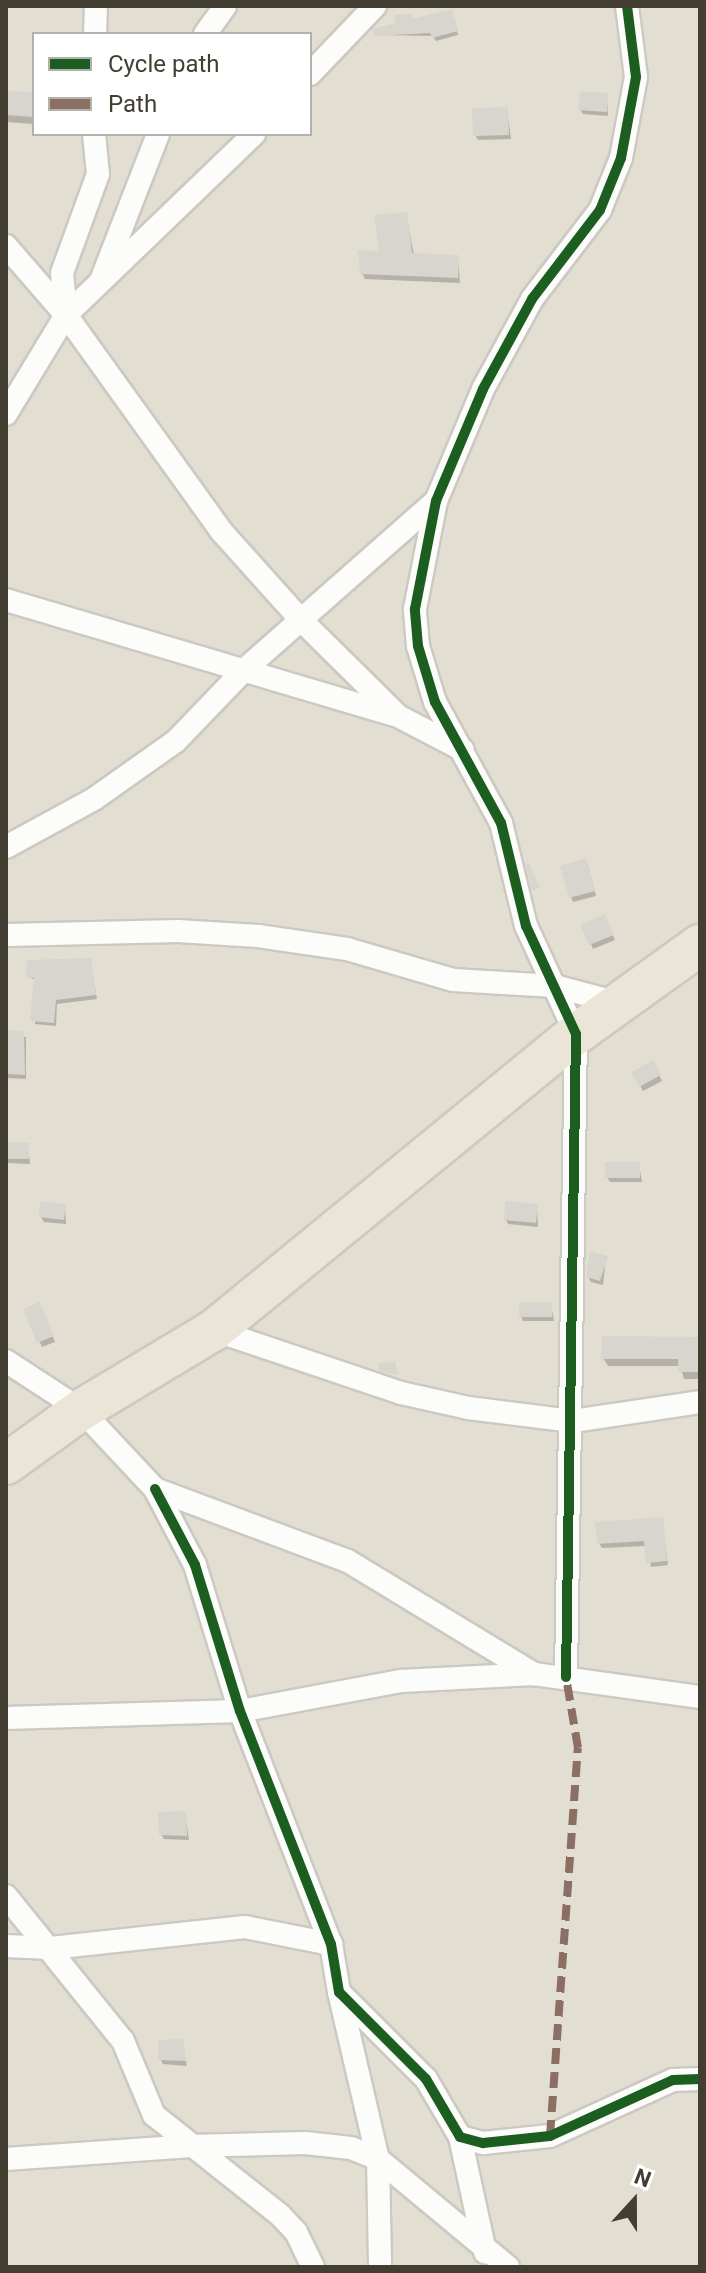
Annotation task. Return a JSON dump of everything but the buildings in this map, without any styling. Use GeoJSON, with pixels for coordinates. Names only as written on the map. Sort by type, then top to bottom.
{"type":"FeatureCollection","features":[{"type":"Feature","properties":{"kind":"highway"},"geometry":{"type":"LineString","coordinates":[[6,1464],[81,1410],[214,1330],[576,1034],[700,945]]}},
{"type":"Feature","properties":{"kind":"street"},"geometry":{"type":"LineString","coordinates":[[95,32],[96,6]]}},
{"type":"Feature","properties":{"kind":"street"},"geometry":{"type":"LineString","coordinates":[[206,32],[225,6]]}},
{"type":"Feature","properties":{"kind":"street"},"geometry":{"type":"LineString","coordinates":[[312,72],[375,6]]}},
{"type":"Feature","properties":{"kind":"street"},"geometry":{"type":"LineString","coordinates":[[566,1677],[573,1421],[576,1034],[526,926],[501,823],[435,702],[418,646],[415,609],[436,501],[513,329],[583,238],[621,158],[636,77],[627,6]]}},
{"type":"Feature","properties":{"kind":"street"},"geometry":{"type":"LineString","coordinates":[[66,315],[62,273],[98,174],[94,136]]}},
{"type":"Feature","properties":{"kind":"street"},"geometry":{"type":"LineString","coordinates":[[101,283],[157,136]]}},
{"type":"Feature","properties":{"kind":"street"},"geometry":{"type":"LineString","coordinates":[[6,414],[66,315],[252,136]]}},
{"type":"Feature","properties":{"kind":"street"},"geometry":{"type":"LineString","coordinates":[[6,246],[66,315],[203,507],[301,620],[398,716]]}},
{"type":"Feature","properties":{"kind":"street"},"geometry":{"type":"LineString","coordinates":[[6,847],[94,799],[176,741],[244,670],[436,501]]}},
{"type":"Feature","properties":{"kind":"street"},"geometry":{"type":"LineString","coordinates":[[6,600],[398,716],[463,750]]}},
{"type":"Feature","properties":{"kind":"street"},"geometry":{"type":"LineString","coordinates":[[6,935],[178,931],[258,936],[347,949],[453,980],[554,986],[618,1003]]}},
{"type":"Feature","properties":{"kind":"street"},"geometry":{"type":"LineString","coordinates":[[214,1330],[401,1393],[573,1421],[700,1402]]}},
{"type":"Feature","properties":{"kind":"street"},"geometry":{"type":"LineString","coordinates":[[6,1361],[81,1410],[155,1489],[195,1565],[240,1711],[331,1944],[339,1992],[378,2159],[380,2267]]}},
{"type":"Feature","properties":{"kind":"street"},"geometry":{"type":"LineString","coordinates":[[155,1489],[348,1561],[534,1674]]}},
{"type":"Feature","properties":{"kind":"street"},"geometry":{"type":"LineString","coordinates":[[6,1718],[240,1711],[401,1681],[534,1674],[700,1697]]}},
{"type":"Feature","properties":{"kind":"street"},"geometry":{"type":"LineString","coordinates":[[6,1896],[123,2041],[154,2115],[280,2215],[296,2232],[313,2267]]}},
{"type":"Feature","properties":{"kind":"street"},"geometry":{"type":"LineString","coordinates":[[6,1946],[51,1948],[245,1927],[331,1944]]}},
{"type":"Feature","properties":{"kind":"street"},"geometry":{"type":"LineString","coordinates":[[339,1992],[426,2079],[460,2137],[488,2258]]}},
{"type":"Feature","properties":{"kind":"street"},"geometry":{"type":"LineString","coordinates":[[460,2137],[483,2143],[550,2136],[673,2080],[700,2079]]}},
{"type":"Feature","properties":{"kind":"street"},"geometry":{"type":"LineString","coordinates":[[6,2159],[192,2146],[305,2143],[351,2148],[378,2159],[488,2258],[508,2267]]}},
{"type":"Feature","properties":{"kind":"shaded area"},"geometry":{"type":"Polygon","coordinates":[[[6,6],[700,6],[700,2267],[6,2267],[6,6]]]}},
{"type":"Feature","properties":{"kind":"marked path"},"geometry":{"type":"LineString","coordinates":[[550,2136],[578,1748],[566,1677]]}},
{"type":"Feature","properties":{"kind":"cycle path"},"geometry":{"type":"LineString","coordinates":[[566,1677],[576,1034],[526,926],[501,823],[435,702],[418,646],[415,609],[436,501],[483,389],[532,299],[600,210],[621,158],[636,77],[627,6]]}},
{"type":"Feature","properties":{"kind":"cycle path"},"geometry":{"type":"LineString","coordinates":[[155,1489],[195,1565],[240,1711],[331,1944],[339,1992],[426,2079],[460,2137],[483,2143],[550,2136],[673,2080],[700,2079]]}}]}
